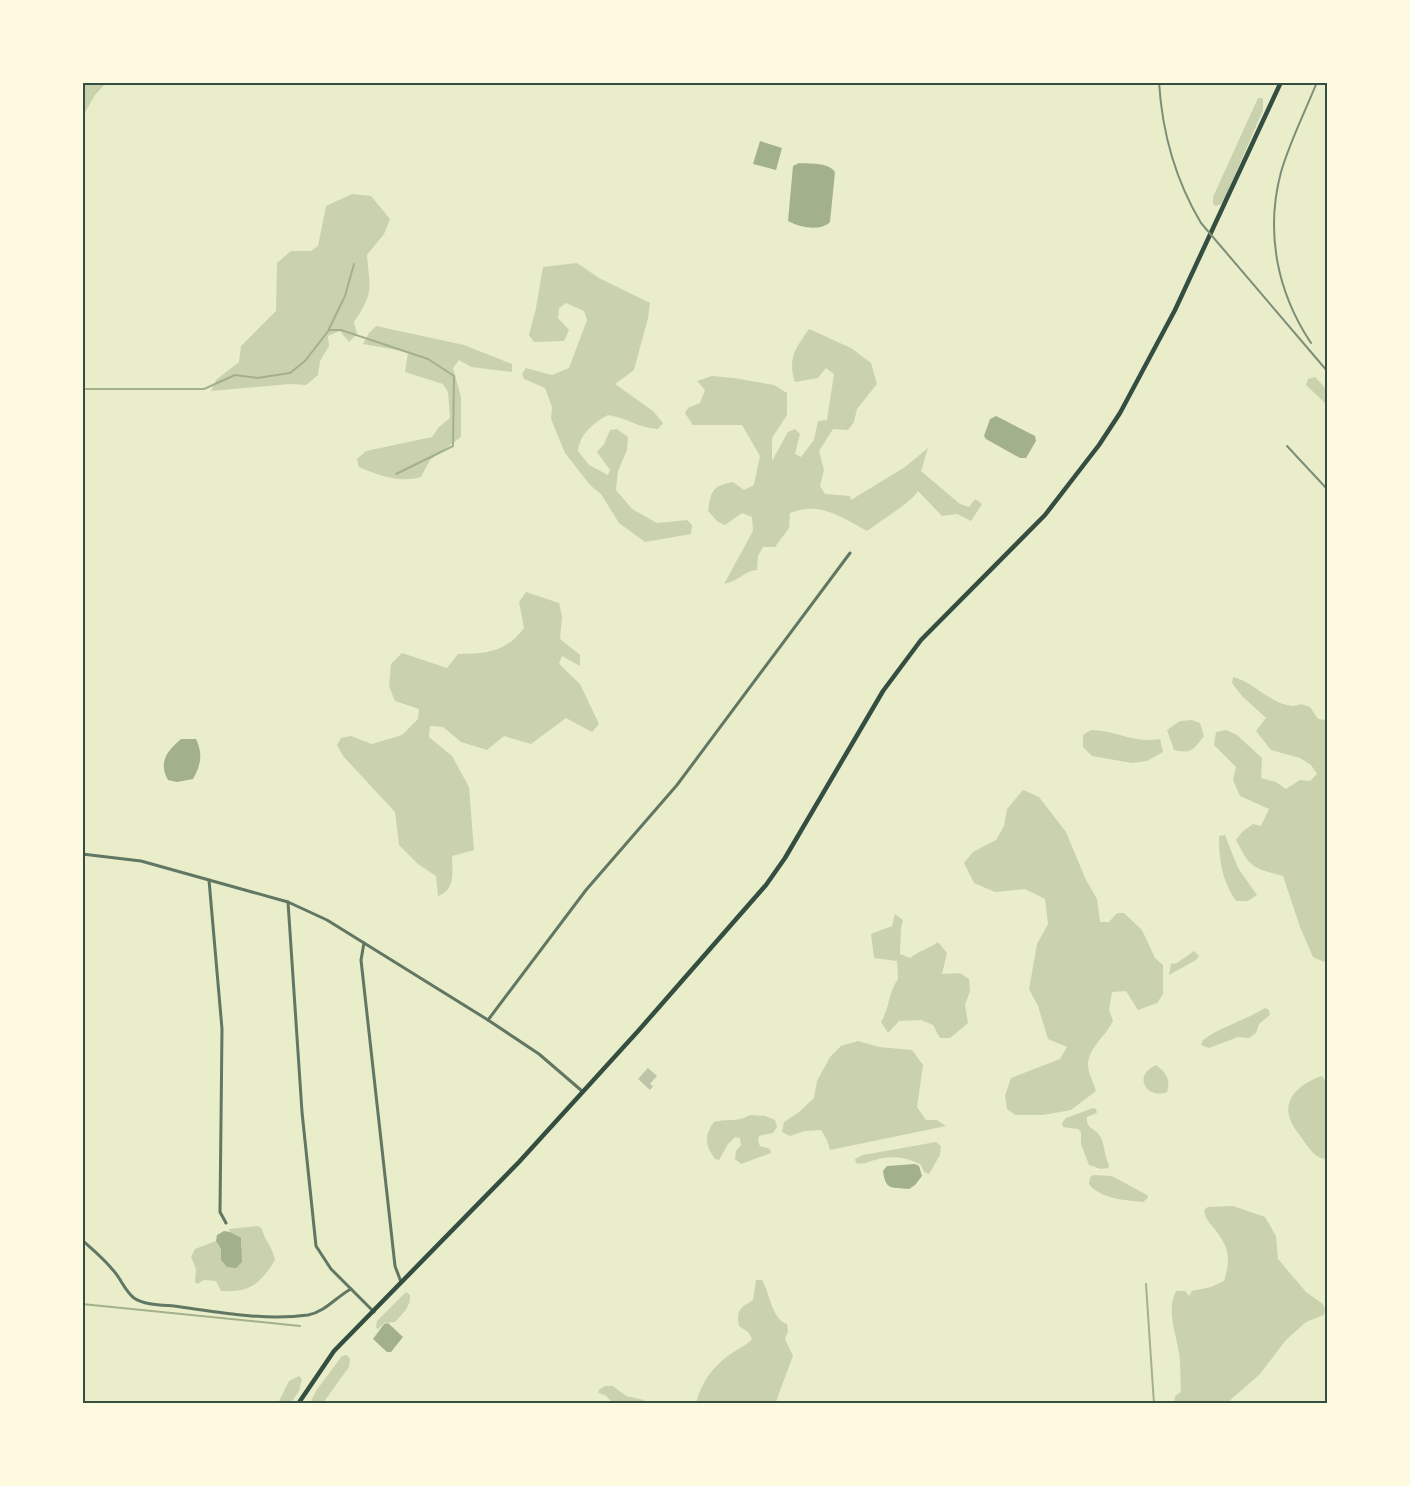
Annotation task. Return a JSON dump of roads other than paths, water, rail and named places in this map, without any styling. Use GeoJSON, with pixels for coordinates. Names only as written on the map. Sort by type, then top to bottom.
{"type":"FeatureCollection","features":[{"type":"Feature","properties":{"kind":"main road"},"geometry":{"type":"LineString","coordinates":[[298,1404],[334,1351],[402,1284],[583,1092],[766,885],[883,691],[921,640],[1046,515],[1099,445],[1120,413],[1175,310],[1281,82]]}},
{"type":"Feature","properties":{"kind":"street"},"geometry":{"type":"LineString","coordinates":[[488,1020],[586,890],[677,785],[850,554]]}},
{"type":"Feature","properties":{"kind":"street"},"geometry":{"type":"LineString","coordinates":[[82,854],[141,861],[209,879],[288,902],[327,920],[539,1054],[583,1092]]}},
{"type":"Feature","properties":{"kind":"street"},"geometry":{"type":"LineString","coordinates":[[209,879],[222,1029],[220,1212],[226,1223]]}},
{"type":"Feature","properties":{"kind":"street"},"geometry":{"type":"LineString","coordinates":[[288,902],[302,1112],[316,1246],[331,1269],[374,1312]]}},
{"type":"Feature","properties":{"kind":"street"},"geometry":{"type":"LineString","coordinates":[[364,943],[361,960],[392,1242],[395,1266],[402,1284]]}},
{"type":"Feature","properties":{"kind":"street"},"geometry":{"type":"LineString","coordinates":[[82,1240],[114,1270],[124,1288],[136,1300],[148,1303],[215,1313],[271,1316],[309,1314],[324,1309],[338,1296],[351,1289]]}},
{"type":"Feature","properties":{"kind":"waterway"},"geometry":{"type":"LineString","coordinates":[[329,329],[345,296],[354,264]]}},
{"type":"Feature","properties":{"kind":"waterway"},"geometry":{"type":"LineString","coordinates":[[82,389],[204,389],[235,375],[257,378],[290,373],[305,361],[329,330],[341,330],[428,359],[454,376],[453,446],[396,474]]}},
{"type":"Feature","properties":{"kind":"waterway"},"geometry":{"type":"LineString","coordinates":[[1146,1284],[1154,1404]]}},
{"type":"Feature","properties":{"kind":"waterway"},"geometry":{"type":"LineString","coordinates":[[82,1304],[300,1326]]}},
{"type":"Feature","properties":{"kind":"railway"},"geometry":{"type":"LineString","coordinates":[[1159,82],[1163,119],[1172,155],[1184,190],[1201,223],[1328,372]]}},
{"type":"Feature","properties":{"kind":"railway"},"geometry":{"type":"LineString","coordinates":[[1311,343],[1299,323],[1282,282],[1274,239],[1274,217],[1281,172],[1317,82]]}},
{"type":"Feature","properties":{"kind":"railway"},"geometry":{"type":"LineString","coordinates":[[1287,446],[1328,490]]}}]}
